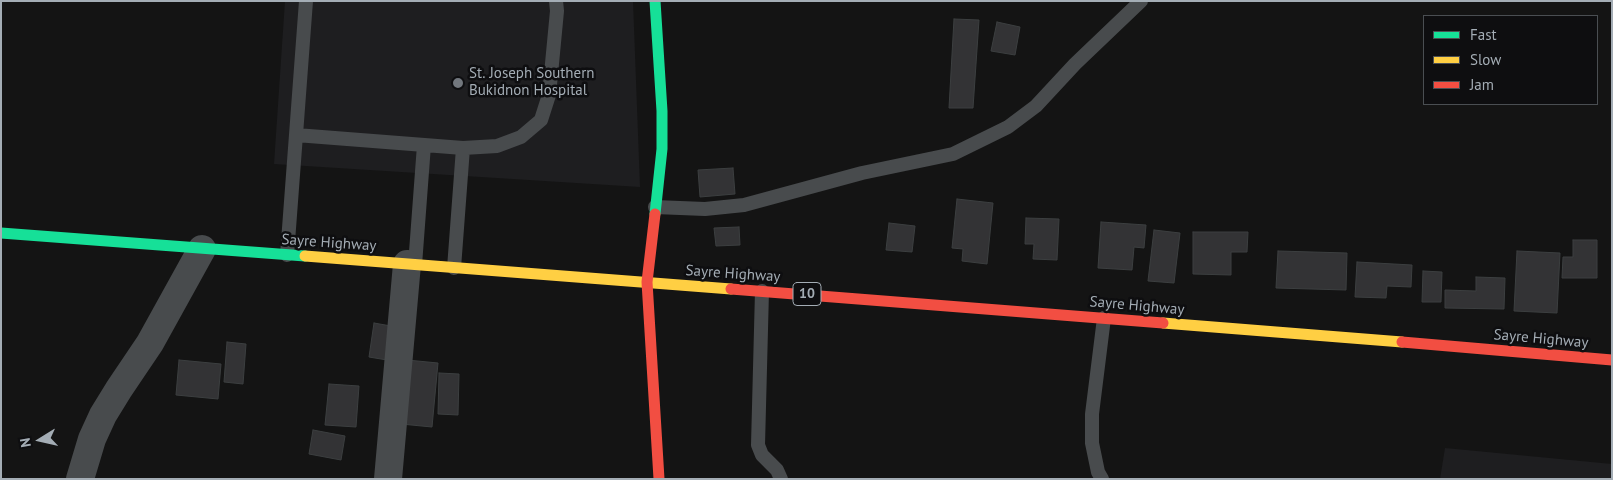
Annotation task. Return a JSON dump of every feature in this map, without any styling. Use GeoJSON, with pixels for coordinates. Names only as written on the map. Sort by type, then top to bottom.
{"type":"FeatureCollection","features":[{"type":"Feature","properties":{"kind":"main road"},"geometry":{"type":"LineString","coordinates":[[654,1],[662,111],[662,150],[647,282],[659,479]]}},
{"type":"Feature","properties":{"kind":"main road","name":"Sayre Highway"},"geometry":{"type":"LineString","coordinates":[[1,233],[762,291],[1612,360]]}},
{"type":"Feature","properties":{"kind":"street"},"geometry":{"type":"LineString","coordinates":[[80,479],[92,439],[103,415],[150,343],[202,248]]}},
{"type":"Feature","properties":{"kind":"street"},"geometry":{"type":"LineString","coordinates":[[388,479],[411,264]]}},
{"type":"Feature","properties":{"kind":"lane"},"geometry":{"type":"LineString","coordinates":[[287,255],[306,1]]}},
{"type":"Feature","properties":{"kind":"lane"},"geometry":{"type":"LineString","coordinates":[[296,135],[463,148],[497,146],[521,137],[541,120],[549,96],[557,10],[556,1]]}},
{"type":"Feature","properties":{"kind":"lane"},"geometry":{"type":"LineString","coordinates":[[655,207],[705,210],[744,205],[862,172],[954,154],[1008,127],[1036,106],[1075,64],[1141,1]]}},
{"type":"Feature","properties":{"kind":"lane"},"geometry":{"type":"LineString","coordinates":[[411,264],[424,145]]}},
{"type":"Feature","properties":{"kind":"lane"},"geometry":{"type":"LineString","coordinates":[[454,268],[463,148]]}},
{"type":"Feature","properties":{"kind":"lane"},"geometry":{"type":"LineString","coordinates":[[762,291],[758,445],[762,455],[777,470],[781,479]]}},
{"type":"Feature","properties":{"kind":"lane"},"geometry":{"type":"LineString","coordinates":[[1102,479],[1098,472],[1092,443],[1092,414],[1104,318]]}},
{"type":"Feature","properties":{"kind":"shaded area","name":"St. Joseph Southern Bukidnon Hospital"},"geometry":{"type":"Polygon","coordinates":[[[285,1],[633,1],[640,187],[274,164],[285,1]]]}},
{"type":"Feature","properties":{"kind":"shaded area"},"geometry":{"type":"Polygon","coordinates":[[[1445,448],[1612,464],[1612,479],[1440,479],[1445,448]]]}},
{"type":"Feature","properties":{"kind":"building"},"geometry":{"type":"Polygon","coordinates":[[[954,19],[979,20],[973,108],[949,108],[954,19]]]}},
{"type":"Feature","properties":{"kind":"building"},"geometry":{"type":"Polygon","coordinates":[[[997,22],[1020,27],[1015,55],[991,51],[997,22]]]}},
{"type":"Feature","properties":{"kind":"building"},"geometry":{"type":"Polygon","coordinates":[[[733,168],[735,194],[700,197],[698,170],[733,168]]]}},
{"type":"Feature","properties":{"kind":"building"},"geometry":{"type":"Polygon","coordinates":[[[957,199],[993,203],[987,264],[962,261],[963,249],[952,248],[957,199]]]}},
{"type":"Feature","properties":{"kind":"building"},"geometry":{"type":"Polygon","coordinates":[[[1026,218],[1059,219],[1057,260],[1033,259],[1034,244],[1025,244],[1026,218]]]}},
{"type":"Feature","properties":{"kind":"building"},"geometry":{"type":"Polygon","coordinates":[[[1101,222],[1146,225],[1144,248],[1134,247],[1132,270],[1098,268],[1101,222]]]}},
{"type":"Feature","properties":{"kind":"building"},"geometry":{"type":"Polygon","coordinates":[[[889,223],[915,226],[912,252],[886,250],[889,223]]]}},
{"type":"Feature","properties":{"kind":"building"},"geometry":{"type":"Polygon","coordinates":[[[739,227],[740,245],[716,246],[714,228],[739,227]]]}},
{"type":"Feature","properties":{"kind":"building"},"geometry":{"type":"Polygon","coordinates":[[[1154,230],[1180,233],[1174,283],[1148,281],[1154,230]]]}},
{"type":"Feature","properties":{"kind":"building"},"geometry":{"type":"Polygon","coordinates":[[[1193,232],[1248,232],[1247,252],[1231,252],[1231,275],[1193,274],[1193,232]]]}},
{"type":"Feature","properties":{"kind":"building"},"geometry":{"type":"Polygon","coordinates":[[[1573,240],[1597,240],[1597,278],[1562,278],[1563,257],[1573,257],[1573,240]]]}},
{"type":"Feature","properties":{"kind":"building"},"geometry":{"type":"Polygon","coordinates":[[[1278,251],[1347,253],[1346,290],[1276,288],[1278,251]]]}},
{"type":"Feature","properties":{"kind":"building"},"geometry":{"type":"Polygon","coordinates":[[[1517,251],[1560,253],[1557,313],[1514,311],[1517,251]]]}},
{"type":"Feature","properties":{"kind":"building"},"geometry":{"type":"Polygon","coordinates":[[[1357,262],[1412,265],[1411,287],[1387,286],[1386,298],[1355,297],[1357,262]]]}},
{"type":"Feature","properties":{"kind":"building"},"geometry":{"type":"Polygon","coordinates":[[[1423,271],[1442,272],[1441,302],[1422,302],[1423,271]]]}},
{"type":"Feature","properties":{"kind":"building"},"geometry":{"type":"Polygon","coordinates":[[[1476,277],[1505,278],[1504,309],[1445,308],[1445,290],[1476,291],[1476,277]]]}},
{"type":"Feature","properties":{"kind":"building"},"geometry":{"type":"Polygon","coordinates":[[[374,323],[391,326],[387,360],[369,357],[374,323]]]}},
{"type":"Feature","properties":{"kind":"building"},"geometry":{"type":"Polygon","coordinates":[[[227,342],[246,344],[243,384],[224,382],[227,342]]]}},
{"type":"Feature","properties":{"kind":"building"},"geometry":{"type":"Polygon","coordinates":[[[179,360],[221,364],[218,399],[176,395],[179,360]]]}},
{"type":"Feature","properties":{"kind":"building"},"geometry":{"type":"Polygon","coordinates":[[[407,360],[438,363],[432,427],[401,424],[407,360]]]}},
{"type":"Feature","properties":{"kind":"building"},"geometry":{"type":"Polygon","coordinates":[[[439,373],[459,374],[458,415],[438,414],[439,373]]]}},
{"type":"Feature","properties":{"kind":"building"},"geometry":{"type":"Polygon","coordinates":[[[329,384],[359,386],[356,427],[325,425],[329,384]]]}},
{"type":"Feature","properties":{"kind":"building"},"geometry":{"type":"Polygon","coordinates":[[[313,430],[345,436],[341,460],[309,454],[313,430]]]}},
{"type":"Feature","properties":{"kind":"traffic: fast"},"geometry":{"type":"LineString","coordinates":[[655,1],[662,111],[662,149],[655,214]]}},
{"type":"Feature","properties":{"kind":"traffic: fast"},"geometry":{"type":"LineString","coordinates":[[1,233],[305,256]]}},
{"type":"Feature","properties":{"kind":"traffic: slow"},"geometry":{"type":"LineString","coordinates":[[305,256],[731,289]]}},
{"type":"Feature","properties":{"kind":"traffic: slow"},"geometry":{"type":"LineString","coordinates":[[1163,323],[1402,342]]}},
{"type":"Feature","properties":{"kind":"traffic: jam"},"geometry":{"type":"LineString","coordinates":[[655,214],[647,282],[659,479]]}},
{"type":"Feature","properties":{"kind":"traffic: jam"},"geometry":{"type":"LineString","coordinates":[[731,289],[1163,323]]}},
{"type":"Feature","properties":{"kind":"traffic: jam"},"geometry":{"type":"LineString","coordinates":[[1402,342],[1612,360]]}},
{"type":"Feature","properties":{"kind":"place","name":"St. Joseph Southern Bukidnon Hospital"},"geometry":{"type":"Point","coordinates":[458,83]}}]}
